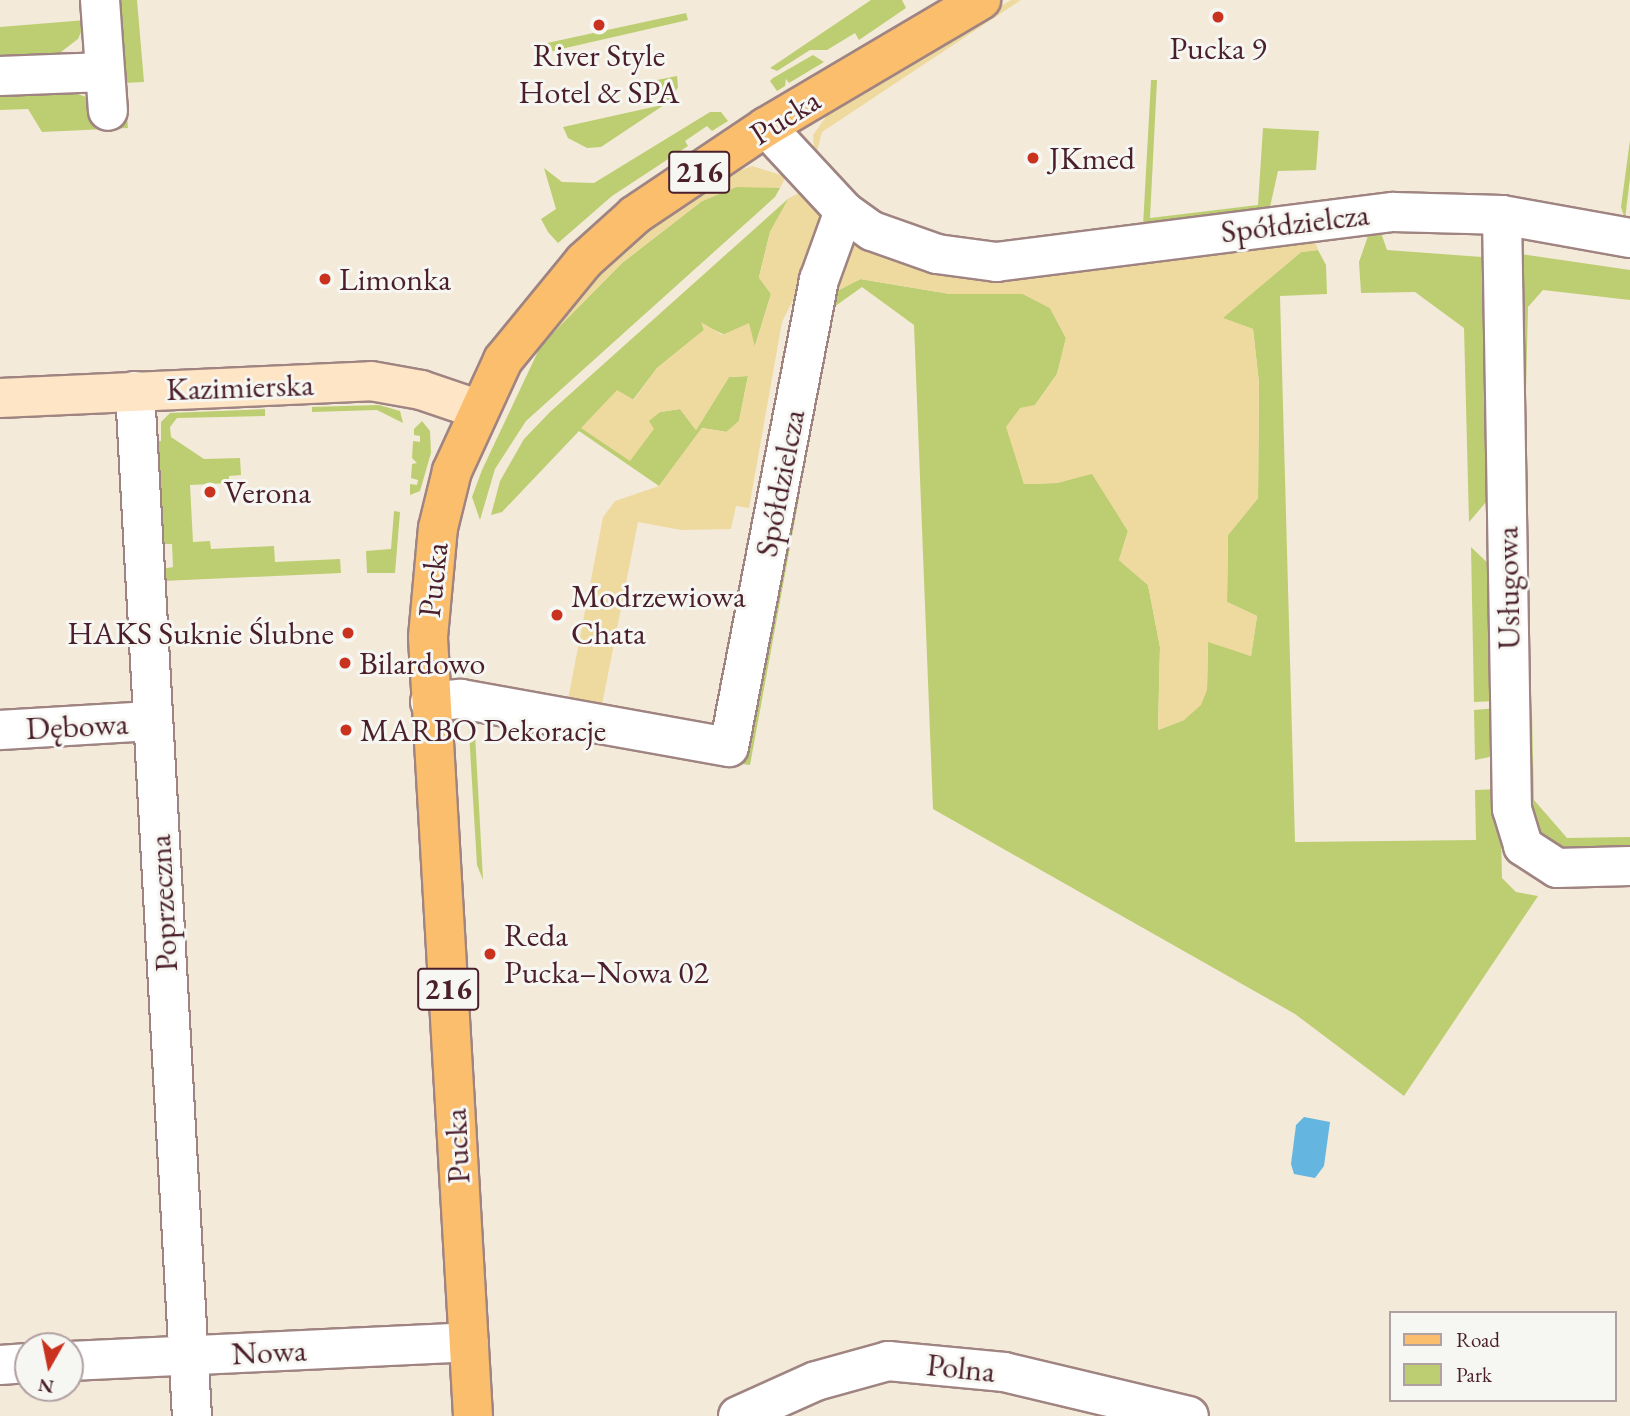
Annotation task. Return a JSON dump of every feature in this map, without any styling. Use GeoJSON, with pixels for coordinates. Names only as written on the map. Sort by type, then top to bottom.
{"type":"FeatureCollection","features":[{"type":"Feature","properties":{"kind":"main road","name":"Pucka"},"geometry":{"type":"LineString","coordinates":[[473,1416],[430,702],[428,625],[438,528],[452,471],[477,409],[503,360],[583,261],[635,215],[766,127],[981,0]]}},
{"type":"Feature","properties":{"kind":"main road","name":"Kazimierska"},"geometry":{"type":"LineString","coordinates":[[0,398],[371,381],[421,390],[477,409]]}},
{"type":"Feature","properties":{"kind":"street"},"geometry":{"type":"LineString","coordinates":[[100,0],[108,111]]}},
{"type":"Feature","properties":{"kind":"street"},"geometry":{"type":"LineString","coordinates":[[0,76],[105,72]]}},
{"type":"Feature","properties":{"kind":"street","name":"Spółdzielcza"},"geometry":{"type":"LineString","coordinates":[[766,127],[844,211],[872,232],[937,254],[996,262],[1393,212],[1502,215],[1630,238]]}},
{"type":"Feature","properties":{"kind":"street","name":"Spółdzielcza"},"geometry":{"type":"LineString","coordinates":[[430,702],[461,699],[729,747],[819,280],[844,211]]}},
{"type":"Feature","properties":{"kind":"street","name":"Usługowa"},"geometry":{"type":"LineString","coordinates":[[1502,215],[1512,809],[1523,846],[1558,868],[1630,866]]}},
{"type":"Feature","properties":{"kind":"street","name":"Poprzeczna"},"geometry":{"type":"LineString","coordinates":[[135,391],[192,1416]]}},
{"type":"Feature","properties":{"kind":"street","name":"Dębowa"},"geometry":{"type":"LineString","coordinates":[[0,730],[153,721]]}},
{"type":"Feature","properties":{"kind":"street","name":"Nowa"},"geometry":{"type":"LineString","coordinates":[[84,1360],[469,1342]]}},
{"type":"Feature","properties":{"kind":"street","name":"Polna"},"geometry":{"type":"LineString","coordinates":[[748,1414],[816,1381],[888,1361],[1004,1372],[1189,1416]]}},
{"type":"Feature","properties":{"kind":"green space"},"geometry":{"type":"Polygon","coordinates":[[[115,0],[137,0],[144,82],[124,83],[128,128],[42,132],[28,109],[0,110],[0,92],[67,90],[86,97],[93,107],[115,0]]]}},
{"type":"Feature","properties":{"kind":"green space"},"geometry":{"type":"Polygon","coordinates":[[[871,0],[902,0],[906,8],[859,40],[855,33],[827,50],[810,50],[777,71],[770,68],[871,0]]]}},
{"type":"Feature","properties":{"kind":"green space"},"geometry":{"type":"Polygon","coordinates":[[[686,13],[688,20],[548,52],[547,43],[686,13]]]}},
{"type":"Feature","properties":{"kind":"green space"},"geometry":{"type":"Polygon","coordinates":[[[86,20],[78,39],[57,55],[0,62],[0,27],[86,20]]]}},
{"type":"Feature","properties":{"kind":"green space"},"geometry":{"type":"Polygon","coordinates":[[[813,55],[824,62],[789,83],[786,79],[785,86],[777,91],[770,81],[773,78],[813,55]]]}},
{"type":"Feature","properties":{"kind":"green space"},"geometry":{"type":"Polygon","coordinates":[[[677,76],[678,87],[670,101],[601,147],[587,148],[568,138],[563,127],[662,105],[657,80],[677,76]]]}},
{"type":"Feature","properties":{"kind":"green space"},"geometry":{"type":"Polygon","coordinates":[[[1151,80],[1157,80],[1150,218],[1258,205],[1263,128],[1319,131],[1316,170],[1278,171],[1270,207],[1255,217],[1143,226],[1151,80]]]}},
{"type":"Feature","properties":{"kind":"green space"},"geometry":{"type":"Polygon","coordinates":[[[710,112],[721,112],[728,121],[712,131],[707,126],[685,141],[688,146],[612,196],[558,243],[548,232],[541,219],[556,209],[544,168],[562,182],[594,183],[710,112]]]}},
{"type":"Feature","properties":{"kind":"green space"},"geometry":{"type":"Polygon","coordinates":[[[1630,140],[1630,178],[1625,219],[1621,207],[1630,140]]]}},
{"type":"Feature","properties":{"kind":"green space"},"geometry":{"type":"Polygon","coordinates":[[[767,185],[780,188],[775,197],[526,421],[495,469],[480,520],[472,497],[541,345],[622,263],[702,201],[736,187],[767,185]]]}},
{"type":"Feature","properties":{"kind":"green space"},"geometry":{"type":"Polygon","coordinates":[[[789,198],[770,232],[759,277],[771,294],[754,349],[702,324],[704,330],[657,368],[633,400],[648,421],[660,412],[680,409],[696,430],[729,377],[748,376],[739,421],[727,432],[702,428],[659,486],[579,431],[502,512],[491,515],[500,481],[524,439],[550,412],[789,198]]]}},
{"type":"Feature","properties":{"kind":"green space"},"geometry":{"type":"Polygon","coordinates":[[[1380,230],[1387,250],[1482,257],[1493,271],[1498,488],[1469,522],[1464,328],[1415,292],[1361,293],[1359,262],[1369,233],[1380,230]]]}},
{"type":"Feature","properties":{"kind":"green space"},"geometry":{"type":"Polygon","coordinates":[[[1318,250],[1326,265],[1327,294],[1280,296],[1295,842],[1476,840],[1475,790],[1500,789],[1502,878],[1516,892],[1538,896],[1404,1096],[1295,1014],[933,809],[914,325],[862,287],[834,307],[803,472],[792,471],[822,312],[839,290],[860,279],[950,294],[1023,294],[1050,308],[1066,338],[1057,374],[1035,405],[1018,464],[1024,484],[1057,483],[1092,473],[1128,531],[1119,560],[1148,585],[1160,647],[1158,730],[1184,720],[1207,690],[1208,641],[1251,656],[1257,616],[1227,602],[1228,535],[1258,498],[1259,383],[1253,329],[1222,318],[1301,252],[1318,250]]]}},
{"type":"Feature","properties":{"kind":"green space"},"geometry":{"type":"Polygon","coordinates":[[[1521,254],[1630,270],[1630,300],[1543,290],[1528,307],[1524,472],[1521,254]]]}},
{"type":"Feature","properties":{"kind":"green space"},"geometry":{"type":"Polygon","coordinates":[[[379,405],[400,411],[403,423],[377,410],[312,412],[312,407],[379,405]]]}},
{"type":"Feature","properties":{"kind":"green space"},"geometry":{"type":"Polygon","coordinates":[[[265,409],[265,416],[177,418],[170,427],[171,437],[204,459],[240,458],[241,475],[229,476],[229,483],[190,485],[193,542],[210,541],[211,549],[274,546],[275,562],[340,559],[341,573],[163,581],[162,569],[173,567],[172,544],[161,544],[156,441],[161,441],[161,422],[170,413],[265,409]]]}},
{"type":"Feature","properties":{"kind":"green space"},"geometry":{"type":"Polygon","coordinates":[[[422,421],[430,431],[431,453],[420,491],[410,495],[410,484],[417,485],[418,480],[411,478],[412,464],[417,463],[412,458],[413,441],[420,442],[420,436],[414,435],[414,429],[422,421]]]}},
{"type":"Feature","properties":{"kind":"green space"},"geometry":{"type":"Polygon","coordinates":[[[790,497],[799,498],[750,765],[735,763],[779,596],[776,557],[790,497]]]}},
{"type":"Feature","properties":{"kind":"green space"},"geometry":{"type":"Polygon","coordinates":[[[394,511],[400,512],[395,573],[367,573],[366,551],[391,549],[394,511]]]}},
{"type":"Feature","properties":{"kind":"green space"},"geometry":{"type":"Polygon","coordinates":[[[1471,547],[1498,573],[1497,701],[1474,702],[1471,547]]]}},
{"type":"Feature","properties":{"kind":"green space"},"geometry":{"type":"Polygon","coordinates":[[[1498,708],[1499,755],[1475,760],[1474,710],[1498,708]]]}},
{"type":"Feature","properties":{"kind":"green space"},"geometry":{"type":"Polygon","coordinates":[[[1532,714],[1534,800],[1567,838],[1630,837],[1630,857],[1573,856],[1542,837],[1525,811],[1525,719],[1532,714]]]}},
{"type":"Feature","properties":{"kind":"green space"},"geometry":{"type":"Polygon","coordinates":[[[474,715],[483,880],[477,865],[468,716],[474,715]]]}},
{"type":"Feature","properties":{"kind":"sand"},"geometry":{"type":"Polygon","coordinates":[[[1011,0],[1021,0],[822,132],[815,159],[813,135],[831,110],[1011,0]]]}},
{"type":"Feature","properties":{"kind":"sand"},"geometry":{"type":"Polygon","coordinates":[[[752,166],[785,178],[780,188],[736,187],[702,201],[622,263],[541,345],[578,292],[607,262],[724,176],[752,166]]]}},
{"type":"Feature","properties":{"kind":"sand"},"geometry":{"type":"Polygon","coordinates":[[[801,192],[906,256],[1312,232],[1318,250],[1301,252],[1223,318],[1253,329],[1259,383],[1258,498],[1228,535],[1227,602],[1257,616],[1251,656],[1208,642],[1207,690],[1201,705],[1184,720],[1158,730],[1160,647],[1148,585],[1119,560],[1128,531],[1092,474],[1057,483],[1024,484],[1006,427],[1020,408],[1035,405],[1057,374],[1066,338],[1050,308],[1023,294],[950,294],[861,279],[839,290],[823,312],[794,298],[782,322],[749,508],[736,506],[731,529],[681,530],[638,522],[601,710],[567,705],[603,517],[615,501],[659,486],[702,428],[726,432],[739,421],[748,376],[729,377],[696,430],[680,409],[660,412],[649,421],[654,429],[630,461],[581,428],[617,390],[634,400],[657,368],[704,330],[701,322],[722,335],[749,323],[755,347],[771,294],[759,278],[770,232],[789,198],[801,192]]]}},
{"type":"Feature","properties":{"kind":"water"},"geometry":{"type":"Polygon","coordinates":[[[1304,1117],[1330,1122],[1324,1166],[1315,1178],[1294,1174],[1291,1164],[1296,1125],[1304,1117]]]}},
{"type":"Feature","properties":{"kind":"place","name":"Pucka 9"},"geometry":{"type":"Point","coordinates":[1218,17]}},
{"type":"Feature","properties":{"kind":"place","name":"River Style Hotel & SPA"},"geometry":{"type":"Point","coordinates":[599,25]}},
{"type":"Feature","properties":{"kind":"place","name":"JKmed"},"geometry":{"type":"Point","coordinates":[1033,158]}},
{"type":"Feature","properties":{"kind":"place","name":"Limonka"},"geometry":{"type":"Point","coordinates":[325,279]}},
{"type":"Feature","properties":{"kind":"place","name":"Verona"},"geometry":{"type":"Point","coordinates":[210,492]}},
{"type":"Feature","properties":{"kind":"place","name":"Modrzewiowa Chata"},"geometry":{"type":"Point","coordinates":[557,615]}},
{"type":"Feature","properties":{"kind":"place","name":"HAKS Suknie Ślubne"},"geometry":{"type":"Point","coordinates":[348,633]}},
{"type":"Feature","properties":{"kind":"place","name":"Bilardowo"},"geometry":{"type":"Point","coordinates":[345,663]}},
{"type":"Feature","properties":{"kind":"place","name":"MARBO Dekoracje"},"geometry":{"type":"Point","coordinates":[346,730]}},
{"type":"Feature","properties":{"kind":"place","name":"Reda Pucka–Nowa 02"},"geometry":{"type":"Point","coordinates":[490,954]}}]}
